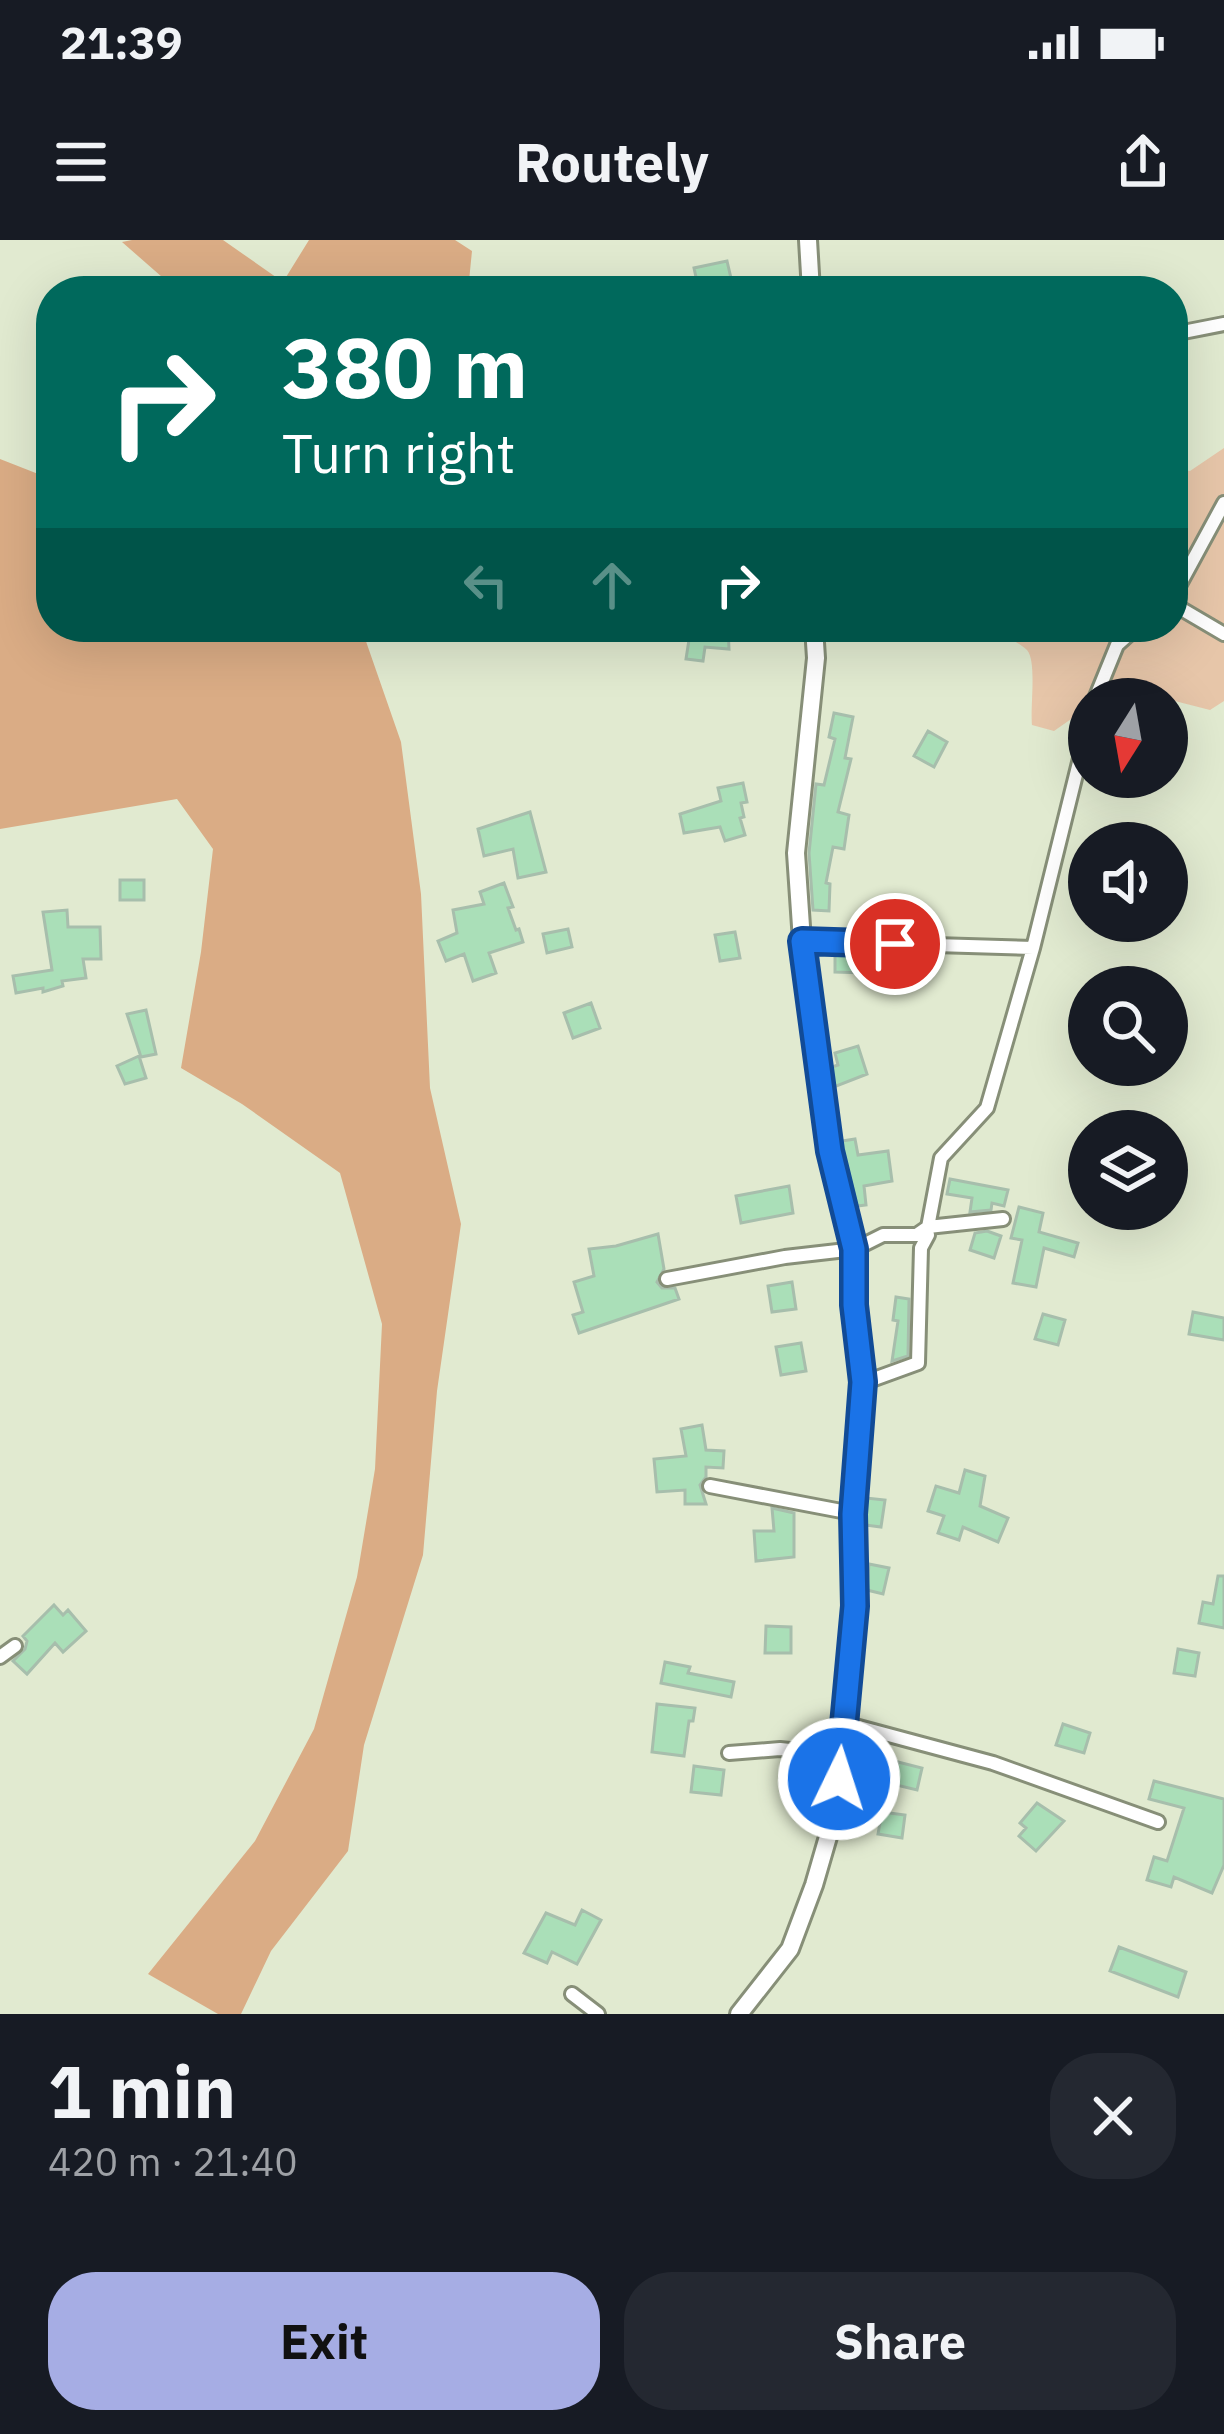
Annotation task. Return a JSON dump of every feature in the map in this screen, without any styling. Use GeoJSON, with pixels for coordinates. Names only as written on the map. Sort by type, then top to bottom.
{"type":"FeatureCollection","features":[{"type":"Feature","properties":{"kind":"street"},"geometry":{"type":"LineString","coordinates":[[808,240],[810,276]]}},
{"type":"Feature","properties":{"kind":"street"},"geometry":{"type":"LineString","coordinates":[[1188,331],[1224,324]]}},
{"type":"Feature","properties":{"kind":"street"},"geometry":{"type":"LineString","coordinates":[[1188,571],[1224,503]]}},
{"type":"Feature","properties":{"kind":"street"},"geometry":{"type":"LineString","coordinates":[[1188,610],[1224,634]]}},
{"type":"Feature","properties":{"kind":"street"},"geometry":{"type":"LineString","coordinates":[[739,2014],[790,1949],[832,1823],[855,1606],[853,1514],[863,1382],[854,1305],[854,1249],[830,1151],[802,941],[796,853],[815,642]]}},
{"type":"Feature","properties":{"kind":"street"},"geometry":{"type":"LineString","coordinates":[[1104,678],[1120,642]]}},
{"type":"Feature","properties":{"kind":"street"},"geometry":{"type":"LineString","coordinates":[[863,1382],[918,1363],[921,1248],[941,1158],[987,1108],[1034,948],[1071,798]]}},
{"type":"Feature","properties":{"kind":"street"},"geometry":{"type":"LineString","coordinates":[[802,941],[1034,948]]}},
{"type":"Feature","properties":{"kind":"street"},"geometry":{"type":"LineString","coordinates":[[667,1279],[785,1256],[854,1249],[884,1234],[1003,1219]]}},
{"type":"Feature","properties":{"kind":"street"},"geometry":{"type":"LineString","coordinates":[[710,1486],[853,1514]]}},
{"type":"Feature","properties":{"kind":"street"},"geometry":{"type":"LineString","coordinates":[[0,1657],[15,1646]]}},
{"type":"Feature","properties":{"kind":"street"},"geometry":{"type":"LineString","coordinates":[[842,1730],[855,1726],[993,1763],[1158,1822]]}},
{"type":"Feature","properties":{"kind":"street"},"geometry":{"type":"LineString","coordinates":[[729,1753],[780,1749],[839,1755]]}},
{"type":"Feature","properties":{"kind":"street"},"geometry":{"type":"LineString","coordinates":[[572,1994],[598,2014]]}},
{"type":"Feature","properties":{"kind":"shaded area"},"geometry":{"type":"Polygon","coordinates":[[[223,240],[274,276],[161,276],[122,242],[223,240]]]}},
{"type":"Feature","properties":{"kind":"shaded area"},"geometry":{"type":"Polygon","coordinates":[[[309,240],[455,240],[472,251],[470,276],[287,276],[309,240]]]}},
{"type":"Feature","properties":{"kind":"shaded area"},"geometry":{"type":"Polygon","coordinates":[[[1224,448],[1224,701],[1210,710],[1188,704],[1188,678],[1068,678],[1068,721],[1054,731],[1032,725],[1030,656],[1016,642],[1188,642],[1188,471],[1224,448]]]}},
{"type":"Feature","properties":{"kind":"shaded area"},"geometry":{"type":"Polygon","coordinates":[[[0,459],[36,473],[36,642],[366,642],[401,742],[421,894],[430,1088],[461,1224],[437,1391],[423,1555],[364,1745],[348,1851],[271,1951],[241,2014],[218,2014],[148,1974],[255,1841],[314,1729],[357,1577],[375,1469],[382,1324],[340,1173],[181,1068],[213,849],[177,799],[0,829],[0,459]]]}},
{"type":"Feature","properties":{"kind":"building"},"geometry":{"type":"Polygon","coordinates":[[[727,261],[730,276],[696,276],[694,268],[727,261]]]}},
{"type":"Feature","properties":{"kind":"building"},"geometry":{"type":"Polygon","coordinates":[[[689,642],[729,642],[729,649],[705,647],[703,661],[686,659],[689,642]]]}},
{"type":"Feature","properties":{"kind":"building"},"geometry":{"type":"Polygon","coordinates":[[[834,713],[853,717],[845,758],[851,759],[838,812],[849,815],[844,849],[833,847],[826,883],[830,884],[829,911],[813,910],[809,853],[816,784],[824,785],[835,739],[829,737],[834,713]]]}},
{"type":"Feature","properties":{"kind":"building"},"geometry":{"type":"Polygon","coordinates":[[[928,731],[947,742],[934,767],[914,756],[928,731]]]}},
{"type":"Feature","properties":{"kind":"building"},"geometry":{"type":"Polygon","coordinates":[[[743,783],[747,802],[741,803],[744,817],[740,818],[745,835],[725,841],[720,827],[684,833],[680,814],[721,801],[718,788],[743,783]]]}},
{"type":"Feature","properties":{"kind":"building"},"geometry":{"type":"Polygon","coordinates":[[[530,812],[546,872],[518,878],[513,849],[484,856],[478,829],[530,812]]]}},
{"type":"Feature","properties":{"kind":"building"},"geometry":{"type":"Polygon","coordinates":[[[120,880],[144,880],[144,900],[120,900],[120,880]]]}},
{"type":"Feature","properties":{"kind":"building"},"geometry":{"type":"Polygon","coordinates":[[[504,883],[513,907],[508,908],[523,942],[489,953],[496,973],[473,981],[464,954],[446,961],[438,941],[457,933],[453,910],[484,904],[480,892],[504,883]]]}},
{"type":"Feature","properties":{"kind":"building"},"geometry":{"type":"Polygon","coordinates":[[[67,910],[68,927],[100,927],[101,959],[83,959],[86,978],[62,981],[63,986],[43,992],[43,988],[16,993],[13,976],[52,970],[43,912],[67,910]]]}},
{"type":"Feature","properties":{"kind":"building"},"geometry":{"type":"Polygon","coordinates":[[[568,929],[572,947],[547,953],[543,934],[568,929]]]}},
{"type":"Feature","properties":{"kind":"building"},"geometry":{"type":"Polygon","coordinates":[[[735,932],[740,958],[720,961],[715,935],[735,932]]]}},
{"type":"Feature","properties":{"kind":"building"},"geometry":{"type":"Polygon","coordinates":[[[835,953],[866,953],[865,973],[835,972],[835,953]]]}},
{"type":"Feature","properties":{"kind":"building"},"geometry":{"type":"Polygon","coordinates":[[[591,1003],[600,1028],[573,1038],[564,1013],[591,1003]]]}},
{"type":"Feature","properties":{"kind":"building"},"geometry":{"type":"Polygon","coordinates":[[[146,1010],[156,1054],[141,1057],[127,1014],[146,1010]]]}},
{"type":"Feature","properties":{"kind":"building"},"geometry":{"type":"Polygon","coordinates":[[[858,1046],[867,1074],[834,1087],[835,1053],[858,1046]]]}},
{"type":"Feature","properties":{"kind":"building"},"geometry":{"type":"Polygon","coordinates":[[[139,1056],[146,1078],[125,1084],[117,1066],[139,1056]]]}},
{"type":"Feature","properties":{"kind":"building"},"geometry":{"type":"Polygon","coordinates":[[[855,1139],[858,1155],[888,1151],[892,1181],[864,1186],[866,1205],[857,1206],[842,1141],[855,1139]]]}},
{"type":"Feature","properties":{"kind":"building"},"geometry":{"type":"Polygon","coordinates":[[[950,1179],[1008,1190],[1004,1206],[992,1203],[991,1210],[970,1212],[972,1198],[947,1194],[950,1179]]]}},
{"type":"Feature","properties":{"kind":"building"},"geometry":{"type":"Polygon","coordinates":[[[789,1186],[793,1213],[741,1223],[736,1196],[789,1186]]]}},
{"type":"Feature","properties":{"kind":"building"},"geometry":{"type":"Polygon","coordinates":[[[1019,1207],[1043,1213],[1039,1232],[1078,1243],[1074,1257],[1044,1248],[1036,1287],[1013,1283],[1022,1240],[1011,1238],[1019,1207]]]}},
{"type":"Feature","properties":{"kind":"building"},"geometry":{"type":"Polygon","coordinates":[[[975,1233],[1001,1236],[994,1258],[970,1250],[975,1233]]]}},
{"type":"Feature","properties":{"kind":"building"},"geometry":{"type":"Polygon","coordinates":[[[658,1234],[664,1269],[657,1282],[662,1288],[675,1288],[679,1299],[579,1333],[573,1315],[583,1312],[574,1282],[594,1276],[589,1249],[658,1234]]]}},
{"type":"Feature","properties":{"kind":"building"},"geometry":{"type":"Polygon","coordinates":[[[792,1282],[796,1309],[772,1312],[768,1286],[792,1282]]]}},
{"type":"Feature","properties":{"kind":"building"},"geometry":{"type":"Polygon","coordinates":[[[896,1297],[909,1299],[908,1356],[892,1361],[898,1321],[893,1320],[896,1297]]]}},
{"type":"Feature","properties":{"kind":"building"},"geometry":{"type":"Polygon","coordinates":[[[1193,1312],[1224,1318],[1224,1340],[1189,1334],[1193,1312]]]}},
{"type":"Feature","properties":{"kind":"building"},"geometry":{"type":"Polygon","coordinates":[[[1043,1314],[1065,1320],[1058,1345],[1035,1339],[1043,1314]]]}},
{"type":"Feature","properties":{"kind":"building"},"geometry":{"type":"Polygon","coordinates":[[[801,1343],[806,1371],[781,1375],[776,1347],[801,1343]]]}},
{"type":"Feature","properties":{"kind":"building"},"geometry":{"type":"Polygon","coordinates":[[[702,1425],[706,1450],[724,1451],[723,1468],[706,1467],[700,1485],[706,1504],[685,1504],[685,1490],[657,1492],[654,1459],[686,1456],[681,1429],[702,1425]]]}},
{"type":"Feature","properties":{"kind":"building"},"geometry":{"type":"Polygon","coordinates":[[[965,1470],[985,1476],[980,1506],[1008,1518],[998,1542],[963,1527],[959,1540],[938,1533],[944,1516],[928,1511],[936,1486],[959,1493],[965,1470]]]}},
{"type":"Feature","properties":{"kind":"building"},"geometry":{"type":"Polygon","coordinates":[[[866,1498],[885,1500],[881,1527],[865,1525],[866,1498]]]}},
{"type":"Feature","properties":{"kind":"building"},"geometry":{"type":"Polygon","coordinates":[[[772,1508],[794,1513],[794,1557],[756,1561],[754,1531],[774,1531],[772,1508]]]}},
{"type":"Feature","properties":{"kind":"building"},"geometry":{"type":"Polygon","coordinates":[[[869,1564],[889,1568],[883,1594],[867,1590],[869,1564]]]}},
{"type":"Feature","properties":{"kind":"building"},"geometry":{"type":"Polygon","coordinates":[[[1218,1576],[1224,1576],[1224,1628],[1199,1623],[1203,1602],[1213,1604],[1218,1576]]]}},
{"type":"Feature","properties":{"kind":"building"},"geometry":{"type":"Polygon","coordinates":[[[54,1605],[63,1615],[68,1610],[86,1631],[63,1652],[55,1643],[27,1674],[13,1661],[25,1649],[23,1636],[54,1605]]]}},
{"type":"Feature","properties":{"kind":"building"},"geometry":{"type":"Polygon","coordinates":[[[766,1626],[791,1627],[791,1653],[765,1653],[766,1626]]]}},
{"type":"Feature","properties":{"kind":"building"},"geometry":{"type":"Polygon","coordinates":[[[1178,1649],[1199,1653],[1195,1676],[1174,1673],[1178,1649]]]}},
{"type":"Feature","properties":{"kind":"building"},"geometry":{"type":"Polygon","coordinates":[[[665,1662],[690,1667],[688,1673],[734,1682],[731,1697],[661,1683],[665,1662]]]}},
{"type":"Feature","properties":{"kind":"building"},"geometry":{"type":"Polygon","coordinates":[[[657,1704],[695,1708],[684,1756],[652,1752],[657,1704]]]}},
{"type":"Feature","properties":{"kind":"building"},"geometry":{"type":"Polygon","coordinates":[[[1063,1724],[1090,1733],[1084,1753],[1056,1745],[1063,1724]]]}},
{"type":"Feature","properties":{"kind":"building"},"geometry":{"type":"Polygon","coordinates":[[[898,1762],[922,1768],[917,1790],[892,1784],[898,1762]]]}},
{"type":"Feature","properties":{"kind":"building"},"geometry":{"type":"Polygon","coordinates":[[[694,1766],[724,1770],[721,1795],[691,1792],[694,1766]]]}},
{"type":"Feature","properties":{"kind":"building"},"geometry":{"type":"Polygon","coordinates":[[[1154,1781],[1224,1799],[1224,1865],[1212,1893],[1174,1877],[1171,1887],[1147,1880],[1154,1857],[1167,1861],[1184,1808],[1149,1799],[1154,1781]]]}},
{"type":"Feature","properties":{"kind":"building"},"geometry":{"type":"Polygon","coordinates":[[[1037,1803],[1064,1821],[1036,1851],[1019,1836],[1026,1828],[1020,1823],[1037,1803]]]}},
{"type":"Feature","properties":{"kind":"building"},"geometry":{"type":"Polygon","coordinates":[[[882,1812],[905,1815],[902,1838],[878,1834],[882,1812]]]}},
{"type":"Feature","properties":{"kind":"building"},"geometry":{"type":"Polygon","coordinates":[[[582,1910],[601,1920],[577,1964],[552,1952],[547,1963],[524,1953],[546,1913],[575,1925],[582,1910]]]}},
{"type":"Feature","properties":{"kind":"building"},"geometry":{"type":"Polygon","coordinates":[[[1119,1947],[1186,1972],[1178,1997],[1110,1971],[1119,1947]]]}},
{"type":"Feature","properties":{"kind":"route"},"geometry":{"type":"LineString","coordinates":[[839,1779],[855,1606],[853,1514],[863,1382],[854,1305],[854,1249],[830,1151],[802,941],[895,944]]}}]}
